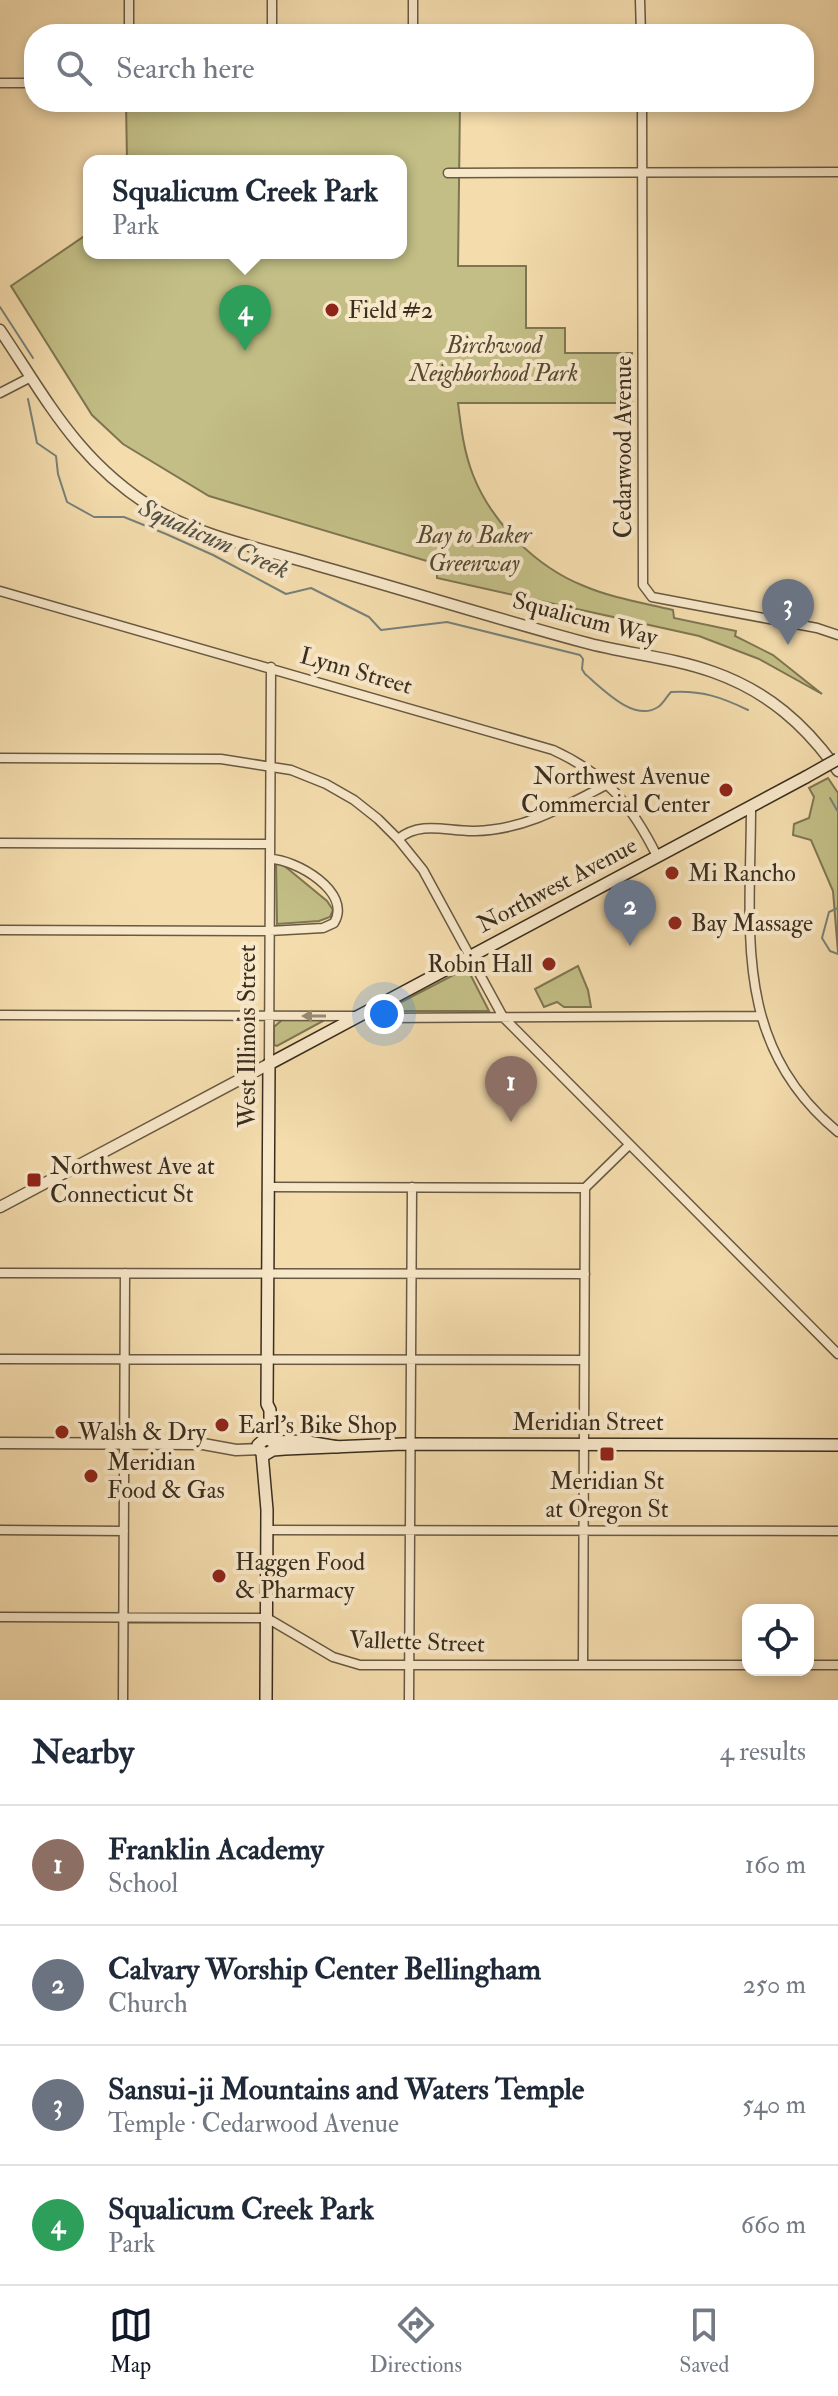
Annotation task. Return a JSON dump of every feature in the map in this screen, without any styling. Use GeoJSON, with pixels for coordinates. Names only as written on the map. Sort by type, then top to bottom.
{"type":"FeatureCollection","features":[{"type":"Feature","properties":{"kind":"main road","name":"Northwest Avenue"},"geometry":{"type":"LineString","coordinates":[[269,1064],[838,759]]}},
{"type":"Feature","properties":{"kind":"main road","name":"West Illinois Street"},"geometry":{"type":"LineString","coordinates":[[266,1700],[267,1510],[271,1491],[264,1409],[267,1404],[269,1064]]}},
{"type":"Feature","properties":{"kind":"main road","name":"Meridian Street"},"geometry":{"type":"LineString","coordinates":[[266,1446],[838,1445]]}},
{"type":"Feature","properties":{"kind":"street"},"geometry":{"type":"LineString","coordinates":[[129,0],[129,24]]}},
{"type":"Feature","properties":{"kind":"street"},"geometry":{"type":"LineString","coordinates":[[272,0],[272,24]]}},
{"type":"Feature","properties":{"kind":"street"},"geometry":{"type":"LineString","coordinates":[[413,0],[413,24]]}},
{"type":"Feature","properties":{"kind":"street"},"geometry":{"type":"LineString","coordinates":[[640,0],[641,24]]}},
{"type":"Feature","properties":{"kind":"street"},"geometry":{"type":"LineString","coordinates":[[0,83],[24,83]]}},
{"type":"Feature","properties":{"kind":"street","name":"Cedarwood Avenue"},"geometry":{"type":"LineString","coordinates":[[642,112],[643,585],[652,597],[817,628],[838,635]]}},
{"type":"Feature","properties":{"kind":"street"},"geometry":{"type":"LineString","coordinates":[[448,173],[838,172]]}},
{"type":"Feature","properties":{"kind":"street","name":"Squalicum Way"},"geometry":{"type":"LineString","coordinates":[[0,330],[28,379],[80,448],[112,479],[158,512],[251,546],[586,643],[711,671],[775,703],[807,731],[838,771]]}},
{"type":"Feature","properties":{"kind":"street"},"geometry":{"type":"LineString","coordinates":[[0,393],[28,379]]}},
{"type":"Feature","properties":{"kind":"street"},"geometry":{"type":"LineString","coordinates":[[0,399],[28,379]]}},
{"type":"Feature","properties":{"kind":"street","name":"Lynn Street"},"geometry":{"type":"LineString","coordinates":[[0,591],[537,743],[568,756],[608,784],[633,811],[657,856]]}},
{"type":"Feature","properties":{"kind":"street","name":"West Illinois Street"},"geometry":{"type":"LineString","coordinates":[[269,1064],[271,667]]}},
{"type":"Feature","properties":{"kind":"street"},"geometry":{"type":"LineString","coordinates":[[0,758],[221,759],[270,765],[326,784],[354,800],[398,839],[423,870],[503,1017],[838,1354]]}},
{"type":"Feature","properties":{"kind":"street"},"geometry":{"type":"LineString","coordinates":[[398,839],[420,828],[478,831],[524,824],[545,817],[608,784]]}},
{"type":"Feature","properties":{"kind":"street"},"geometry":{"type":"LineString","coordinates":[[751,806],[751,947],[760,1016],[771,1046],[793,1085],[838,1132]]}},
{"type":"Feature","properties":{"kind":"street"},"geometry":{"type":"LineString","coordinates":[[0,843],[270,844]]}},
{"type":"Feature","properties":{"kind":"street"},"geometry":{"type":"LineString","coordinates":[[0,930],[269,931],[327,927],[334,923],[338,914],[334,897],[316,878],[294,863],[270,859]]}},
{"type":"Feature","properties":{"kind":"street"},"geometry":{"type":"LineString","coordinates":[[0,1015],[358,1016]]}},
{"type":"Feature","properties":{"kind":"street"},"geometry":{"type":"LineString","coordinates":[[382,1018],[760,1016]]}},
{"type":"Feature","properties":{"kind":"street","name":"Northwest Avenue"},"geometry":{"type":"LineString","coordinates":[[0,1207],[269,1064]]}},
{"type":"Feature","properties":{"kind":"street"},"geometry":{"type":"LineString","coordinates":[[268,1187],[585,1188],[629,1145]]}},
{"type":"Feature","properties":{"kind":"street"},"geometry":{"type":"LineString","coordinates":[[409,1700],[412,1187]]}},
{"type":"Feature","properties":{"kind":"street"},"geometry":{"type":"LineString","coordinates":[[583,1665],[585,1188]]}},
{"type":"Feature","properties":{"kind":"street"},"geometry":{"type":"LineString","coordinates":[[0,1273],[585,1274]]}},
{"type":"Feature","properties":{"kind":"street"},"geometry":{"type":"LineString","coordinates":[[123,1700],[125,1273]]}},
{"type":"Feature","properties":{"kind":"street"},"geometry":{"type":"LineString","coordinates":[[0,1359],[584,1360]]}},
{"type":"Feature","properties":{"kind":"street","name":"Meridian Street"},"geometry":{"type":"LineString","coordinates":[[0,1443],[266,1446]]}},
{"type":"Feature","properties":{"kind":"street"},"geometry":{"type":"LineString","coordinates":[[0,1530],[124,1531]]}},
{"type":"Feature","properties":{"kind":"street"},"geometry":{"type":"LineString","coordinates":[[267,1530],[838,1531]]}},
{"type":"Feature","properties":{"kind":"street","name":"Vallette Street"},"geometry":{"type":"LineString","coordinates":[[0,1617],[267,1618],[341,1660],[360,1665],[742,1665]]}},
{"type":"Feature","properties":{"kind":"street"},"geometry":{"type":"LineString","coordinates":[[814,1665],[838,1665]]}},
{"type":"Feature","properties":{"kind":"green space"},"geometry":{"type":"Polygon","coordinates":[[[126,112],[460,112],[458,266],[526,266],[526,328],[565,328],[565,353],[632,353],[632,403],[458,403],[463,440],[481,493],[518,541],[566,578],[606,594],[673,610],[674,618],[736,631],[735,636],[773,655],[822,694],[759,659],[699,636],[437,578],[437,564],[209,496],[123,444],[92,415],[11,286],[83,237],[83,259],[407,259],[407,155],[127,155],[126,112]]]}},
{"type":"Feature","properties":{"kind":"green space"},"geometry":{"type":"Polygon","coordinates":[[[828,778],[838,793],[838,953],[833,891],[811,840],[793,835],[794,824],[809,818],[814,797],[809,788],[828,778]]]}},
{"type":"Feature","properties":{"kind":"green space"},"geometry":{"type":"Polygon","coordinates":[[[276,859],[327,901],[333,910],[330,917],[319,921],[277,924],[276,859]]]}},
{"type":"Feature","properties":{"kind":"green space"},"geometry":{"type":"Polygon","coordinates":[[[578,966],[591,1007],[564,1007],[557,1002],[544,1007],[535,989],[578,966]]]}},
{"type":"Feature","properties":{"kind":"green space"},"geometry":{"type":"Polygon","coordinates":[[[467,968],[489,1011],[384,1011],[467,968]]]}},
{"type":"Feature","properties":{"kind":"green space"},"geometry":{"type":"Polygon","coordinates":[[[283,1019],[323,1021],[277,1046],[274,1045],[274,1027],[283,1019]]]}},
{"type":"Feature","properties":{"kind":"waterway","name":"Squalicum Creek"},"geometry":{"type":"LineString","coordinates":[[0,307],[33,358]]}},
{"type":"Feature","properties":{"kind":"waterway","name":"Squalicum Creek"},"geometry":{"type":"LineString","coordinates":[[28,399],[37,443],[56,456],[67,502],[94,517],[124,517],[213,555],[286,594],[311,588],[369,617],[381,630],[447,622],[580,655],[585,674],[619,702],[639,711],[658,707],[671,692],[711,695],[748,710]]}},
{"type":"Feature","properties":{"kind":"waterway","name":"Squalicum Creek"},"geometry":{"type":"LineString","coordinates":[[830,798],[838,812]]}},
{"type":"Feature","properties":{"kind":"waterway","name":"Squalicum Creek"},"geometry":{"type":"LineString","coordinates":[[838,908],[829,912],[822,938],[830,951],[838,954]]}},
{"type":"Feature","properties":{"kind":"place","name":"Field #2"},"geometry":{"type":"Point","coordinates":[332,310]}},
{"type":"Feature","properties":{"kind":"place","name":"Squalicum Creek Park"},"geometry":{"type":"Point","coordinates":[245,351]}},
{"type":"Feature","properties":{"kind":"place","name":"Sansui-ji Mountains and Waters Temple"},"geometry":{"type":"Point","coordinates":[788,645]}},
{"type":"Feature","properties":{"kind":"place","name":"Northwest Avenue Commercial Center"},"geometry":{"type":"Point","coordinates":[726,790]}},
{"type":"Feature","properties":{"kind":"place","name":"Mi Rancho"},"geometry":{"type":"Point","coordinates":[672,873]}},
{"type":"Feature","properties":{"kind":"place","name":"Bay Massage"},"geometry":{"type":"Point","coordinates":[675,923]}},
{"type":"Feature","properties":{"kind":"place","name":"Calvary Worship Center Bellingham"},"geometry":{"type":"Point","coordinates":[630,946]}},
{"type":"Feature","properties":{"kind":"place","name":"Robin Hall"},"geometry":{"type":"Point","coordinates":[549,964]}},
{"type":"Feature","properties":{"kind":"place","name":"Franklin Academy"},"geometry":{"type":"Point","coordinates":[511,1122]}},
{"type":"Feature","properties":{"kind":"place","name":"Northwest Ave at Connecticut St"},"geometry":{"type":"Point","coordinates":[34,1180]}},
{"type":"Feature","properties":{"kind":"place","name":"Earl's Bike Shop"},"geometry":{"type":"Point","coordinates":[222,1425]}},
{"type":"Feature","properties":{"kind":"place","name":"Walsh & Dry"},"geometry":{"type":"Point","coordinates":[62,1432]}},
{"type":"Feature","properties":{"kind":"place","name":"Meridian St at Oregon St"},"geometry":{"type":"Point","coordinates":[607,1454]}},
{"type":"Feature","properties":{"kind":"place","name":"Meridian Food & Gas"},"geometry":{"type":"Point","coordinates":[91,1476]}},
{"type":"Feature","properties":{"kind":"place","name":"Haggen Food & Pharmacy"},"geometry":{"type":"Point","coordinates":[219,1576]}},
{"type":"Feature","properties":{"kind":"park label","name":"Birchwood Neighborhood Park"},"geometry":{"type":"Point","coordinates":[494,359]}},
{"type":"Feature","properties":{"kind":"park label","name":"Bay to Baker Greenway"},"geometry":{"type":"Point","coordinates":[474,549]}}]}
